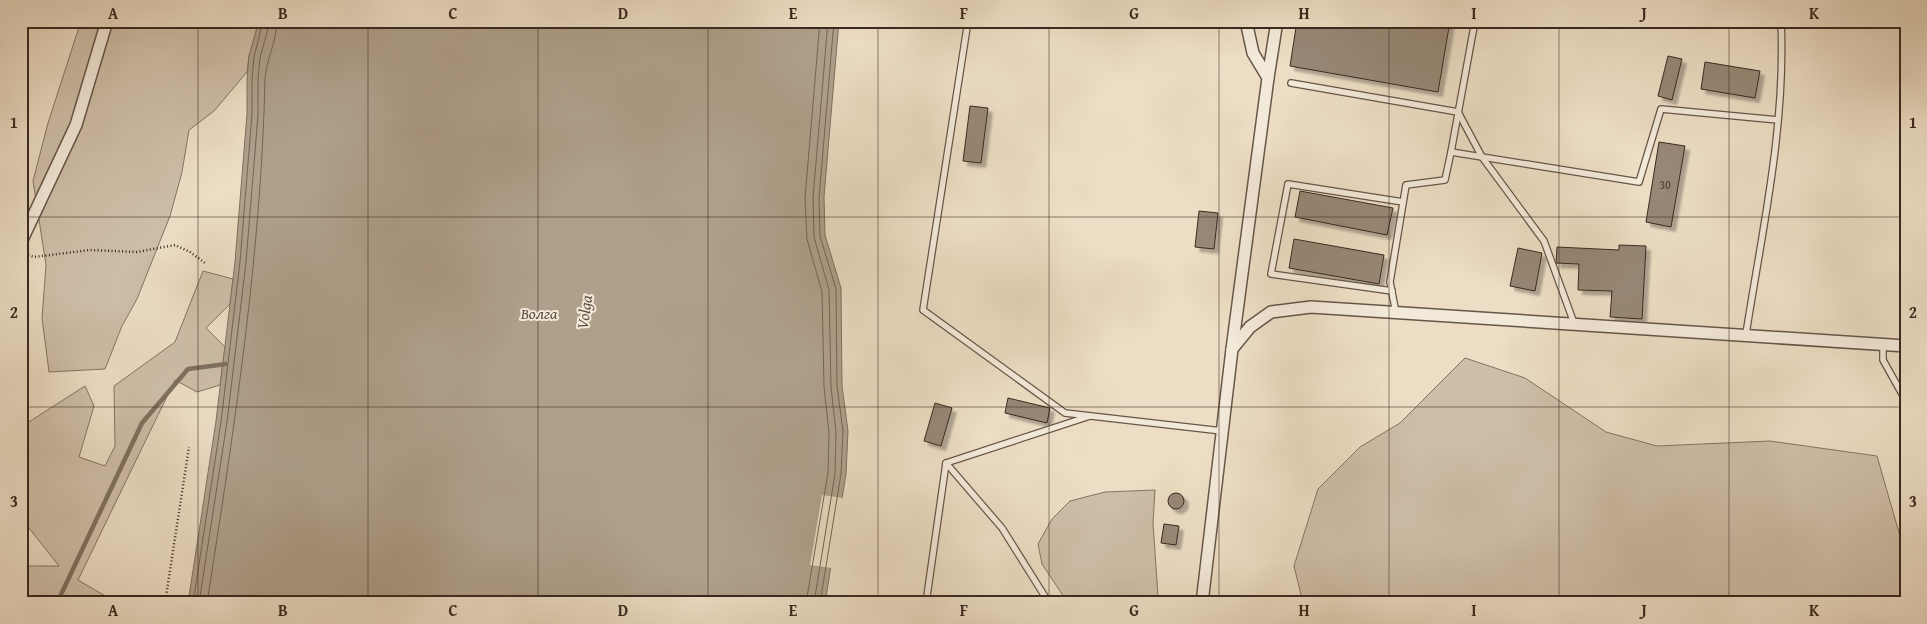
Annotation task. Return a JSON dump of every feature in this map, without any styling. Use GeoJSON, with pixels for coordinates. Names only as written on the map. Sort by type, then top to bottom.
{"type":"FeatureCollection","features":[{"type":"Feature","properties":{"kind":"street"},"geometry":{"type":"LineString","coordinates":[[21,242],[76,125],[107,21]]}},
{"type":"Feature","properties":{"kind":"street"},"geometry":{"type":"LineString","coordinates":[[1246,21],[1253,53],[1268,78]]}},
{"type":"Feature","properties":{"kind":"street"},"geometry":{"type":"LineString","coordinates":[[1202,603],[1232,349],[1277,21]]}},
{"type":"Feature","properties":{"kind":"street"},"geometry":{"type":"LineString","coordinates":[[1232,349],[1250,327],[1271,312],[1311,308],[1574,323],[1906,346]]}},
{"type":"Feature","properties":{"kind":"lane"},"geometry":{"type":"LineString","coordinates":[[968,21],[923,310],[1065,413],[1222,431]]}},
{"type":"Feature","properties":{"kind":"lane"},"geometry":{"type":"LineString","coordinates":[[1396,313],[1390,282],[1406,185],[1444,180],[1451,152],[1475,21]]}},
{"type":"Feature","properties":{"kind":"lane"},"geometry":{"type":"LineString","coordinates":[[1746,334],[1778,120],[1783,64],[1781,21]]}},
{"type":"Feature","properties":{"kind":"lane"},"geometry":{"type":"LineString","coordinates":[[1291,83],[1458,112]]}},
{"type":"Feature","properties":{"kind":"lane"},"geometry":{"type":"LineString","coordinates":[[1451,152],[1638,182],[1661,109],[1778,120]]}},
{"type":"Feature","properties":{"kind":"lane"},"geometry":{"type":"LineString","coordinates":[[1458,112],[1482,157],[1544,241],[1574,323]]}},
{"type":"Feature","properties":{"kind":"lane"},"geometry":{"type":"LineString","coordinates":[[1392,291],[1271,274],[1288,184],[1403,202]]}},
{"type":"Feature","properties":{"kind":"lane"},"geometry":{"type":"LineString","coordinates":[[1883,344],[1883,360],[1906,401]]}},
{"type":"Feature","properties":{"kind":"lane"},"geometry":{"type":"LineString","coordinates":[[946,463],[1092,416]]}},
{"type":"Feature","properties":{"kind":"lane"},"geometry":{"type":"LineString","coordinates":[[926,603],[946,463]]}},
{"type":"Feature","properties":{"kind":"lane"},"geometry":{"type":"LineString","coordinates":[[946,463],[1002,528],[1049,603]]}},
{"type":"Feature","properties":{"kind":"path"},"geometry":{"type":"LineString","coordinates":[[21,253],[34,257],[90,250],[137,252],[175,245],[190,252],[205,263]]}},
{"type":"Feature","properties":{"kind":"path"},"geometry":{"type":"LineString","coordinates":[[165,603],[189,447]]}},
{"type":"Feature","properties":{"kind":"shaded area"},"geometry":{"type":"Polygon","coordinates":[[[81,21],[259,21],[249,56],[247,72],[214,111],[189,130],[182,172],[170,216],[137,299],[122,326],[105,369],[49,372],[42,318],[46,265],[33,181],[48,123],[81,21]]]}},
{"type":"Feature","properties":{"kind":"shaded area"},"geometry":{"type":"Polygon","coordinates":[[[203,271],[233,279],[230,304],[206,328],[225,347],[220,385],[197,392],[175,380],[78,580],[107,597],[110,603],[21,603],[21,566],[59,566],[21,518],[21,427],[85,386],[94,406],[79,457],[105,466],[115,446],[114,386],[175,342],[203,271]]]}},
{"type":"Feature","properties":{"kind":"shaded area"},"geometry":{"type":"Polygon","coordinates":[[[1465,358],[1525,378],[1606,432],[1657,446],[1770,441],[1877,456],[1906,557],[1906,603],[1303,603],[1294,566],[1318,489],[1360,447],[1400,423],[1465,358]]]}},
{"type":"Feature","properties":{"kind":"shaded area"},"geometry":{"type":"Polygon","coordinates":[[[1155,490],[1153,523],[1158,596],[1154,603],[1068,603],[1042,564],[1038,544],[1052,519],[1070,501],[1105,492],[1155,490]]]}},
{"type":"Feature","properties":{"kind":"water","name":"Волга"},"geometry":{"type":"Polygon","coordinates":[[[259,21],[839,21],[824,197],[825,235],[841,288],[842,386],[848,431],[846,474],[825,603],[188,603],[216,421],[235,262],[247,114],[249,56],[259,21]]]}},
{"type":"Feature","properties":{"kind":"pier"},"geometry":{"type":"Polygon","coordinates":[[[822,495],[843,498],[832,568],[810,565],[822,495]]]}},
{"type":"Feature","properties":{"kind":"building"},"geometry":{"type":"Polygon","coordinates":[[[1297,21],[1450,21],[1438,92],[1290,66],[1297,21]]]}},
{"type":"Feature","properties":{"kind":"building"},"geometry":{"type":"Polygon","coordinates":[[[1668,56],[1682,59],[1672,100],[1658,96],[1668,56]]]}},
{"type":"Feature","properties":{"kind":"building"},"geometry":{"type":"Polygon","coordinates":[[[1705,62],[1760,71],[1755,98],[1701,89],[1705,62]]]}},
{"type":"Feature","properties":{"kind":"building"},"geometry":{"type":"Polygon","coordinates":[[[970,106],[988,108],[981,163],[963,161],[970,106]]]}},
{"type":"Feature","properties":{"kind":"building"},"geometry":{"type":"Polygon","coordinates":[[[1659,142],[1685,146],[1671,227],[1646,222],[1659,142]]]}},
{"type":"Feature","properties":{"kind":"building"},"geometry":{"type":"Polygon","coordinates":[[[1300,191],[1393,208],[1387,235],[1295,217],[1300,191]]]}},
{"type":"Feature","properties":{"kind":"building"},"geometry":{"type":"Polygon","coordinates":[[[1199,211],[1218,213],[1214,249],[1195,247],[1199,211]]]}},
{"type":"Feature","properties":{"kind":"building"},"geometry":{"type":"Polygon","coordinates":[[[1294,239],[1384,255],[1379,284],[1289,268],[1294,239]]]}},
{"type":"Feature","properties":{"kind":"building"},"geometry":{"type":"Polygon","coordinates":[[[1619,245],[1646,246],[1642,319],[1610,317],[1612,291],[1578,290],[1579,264],[1556,263],[1557,247],[1619,250],[1619,245]]]}},
{"type":"Feature","properties":{"kind":"building"},"geometry":{"type":"Polygon","coordinates":[[[1518,248],[1542,253],[1535,291],[1510,286],[1518,248]]]}},
{"type":"Feature","properties":{"kind":"building"},"geometry":{"type":"Polygon","coordinates":[[[1008,398],[1050,408],[1047,423],[1005,413],[1008,398]]]}},
{"type":"Feature","properties":{"kind":"building"},"geometry":{"type":"Polygon","coordinates":[[[935,403],[952,408],[941,446],[924,441],[935,403]]]}},
{"type":"Feature","properties":{"kind":"building"},"geometry":{"type":"Polygon","coordinates":[[[1176,493],[1182,495],[1184,501],[1182,507],[1176,509],[1170,507],[1168,501],[1170,495],[1176,493]]]}},
{"type":"Feature","properties":{"kind":"building"},"geometry":{"type":"Polygon","coordinates":[[[1164,524],[1179,526],[1176,545],[1161,543],[1164,524]]]}},
{"type":"Feature","properties":{"kind":"waterway"},"geometry":{"type":"LineString","coordinates":[[57,603],[142,423],[188,369],[226,364]]}},
{"type":"Feature","properties":{"kind":"water label","name":"Volga"},"geometry":{"type":"Point","coordinates":[584,312]}}]}
